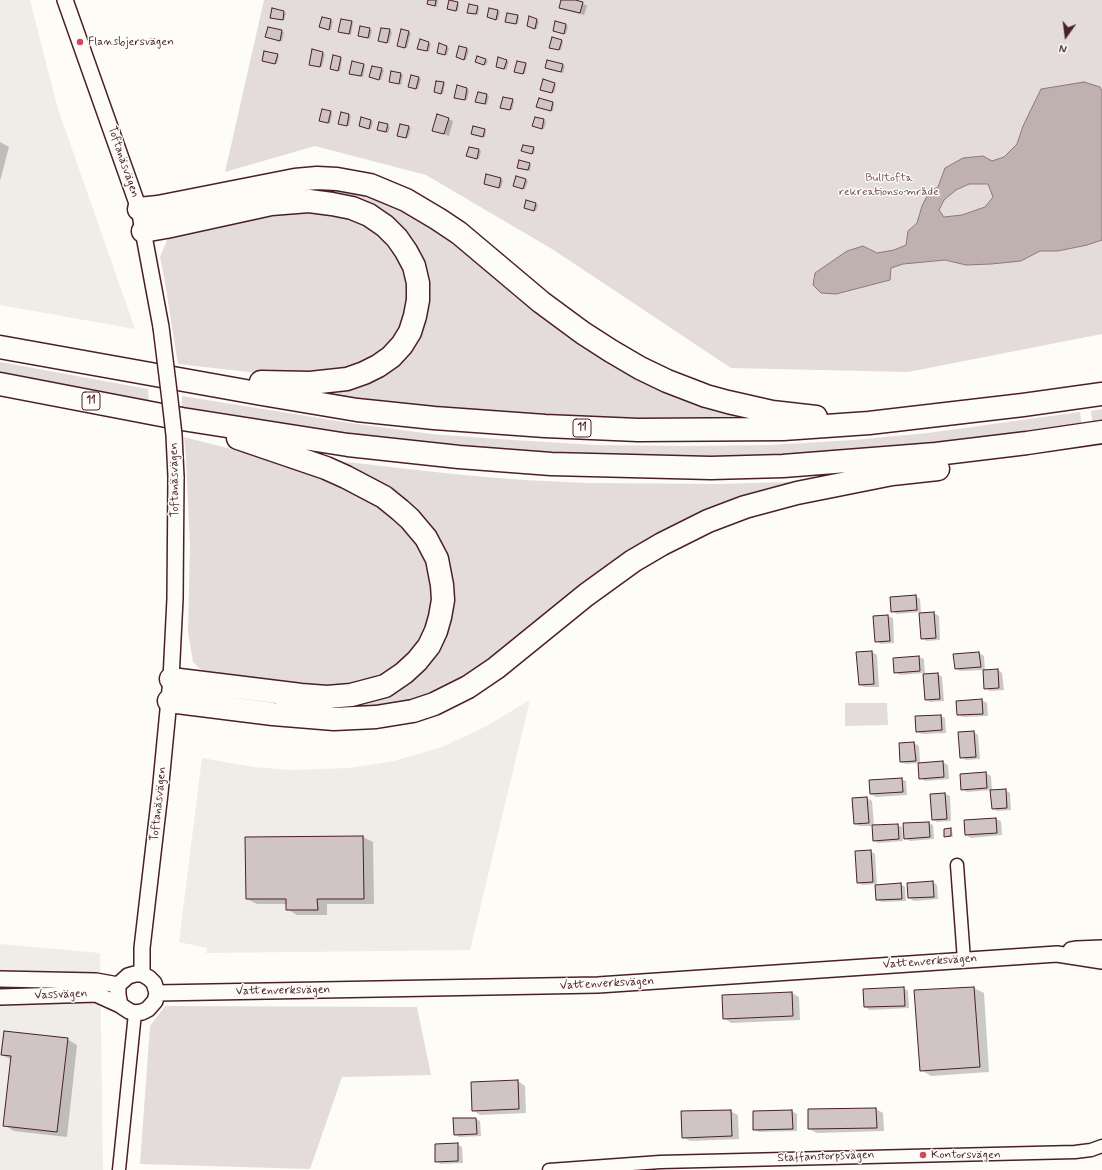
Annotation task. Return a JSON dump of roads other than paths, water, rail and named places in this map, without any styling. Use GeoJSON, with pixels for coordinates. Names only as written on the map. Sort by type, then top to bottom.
{"type":"FeatureCollection","features":[{"type":"Feature","properties":{"kind":"highway"},"geometry":{"type":"LineString","coordinates":[[139,209],[158,207],[295,180],[317,178],[337,179],[370,185],[406,200],[459,233],[541,302],[583,333],[611,351],[640,368],[706,396],[798,416],[874,419],[957,413]]}},
{"type":"Feature","properties":{"kind":"highway"},"geometry":{"type":"LineString","coordinates":[[65,358],[138,365],[228,379],[263,382],[329,382],[347,379],[378,366],[391,357],[410,332],[418,300],[418,283],[414,266],[397,238],[385,226],[369,215],[352,208],[309,201],[282,203],[143,231]]}},
{"type":"Feature","properties":{"kind":"highway","name":"11"},"geometry":{"type":"LineString","coordinates":[[0,346],[357,410],[434,418],[545,426],[638,430],[783,429],[869,424],[1102,394]]}},
{"type":"Feature","properties":{"kind":"highway","name":"11"},"geometry":{"type":"LineString","coordinates":[[0,384],[182,419],[348,446],[459,458],[551,464],[711,468],[790,466],[894,458],[985,448],[1102,432]]}},
{"type":"Feature","properties":{"kind":"highway"},"geometry":{"type":"LineString","coordinates":[[171,679],[321,696],[351,695],[368,691],[385,686],[404,673],[417,661],[429,646],[436,631],[443,600],[440,572],[433,549],[410,519],[384,497],[326,468],[182,419]]}},
{"type":"Feature","properties":{"kind":"highway"},"geometry":{"type":"LineString","coordinates":[[169,701],[273,714],[334,718],[376,717],[413,711],[452,695],[483,677],[586,595],[638,558],[680,534],[728,514],[778,497],[892,474],[1022,458],[1102,443]]}},
{"type":"Feature","properties":{"kind":"street","name":"Toftanäsvägen"},"geometry":{"type":"LineString","coordinates":[[65,0],[139,209],[161,327],[171,407],[176,477],[175,599],[171,679],[142,948],[142,974]]}},
{"type":"Feature","properties":{"kind":"street"},"geometry":{"type":"LineString","coordinates":[[957,865],[964,960]]}},
{"type":"Feature","properties":{"kind":"street","name":"Vattenverksvägen"},"geometry":{"type":"LineString","coordinates":[[156,993],[598,985],[1057,954],[1077,949],[1102,948]]}},
{"type":"Feature","properties":{"kind":"street","name":"Vattenverksvägen"},"geometry":{"type":"LineString","coordinates":[[1057,954],[1102,961]]}},
{"type":"Feature","properties":{"kind":"street"},"geometry":{"type":"LineString","coordinates":[[142,974],[154,983],[156,993],[155,1001],[151,1007],[142,1012],[135,1013],[120,1005],[118,986],[128,976],[142,974]]}},
{"type":"Feature","properties":{"kind":"street","name":"Vassvägen"},"geometry":{"type":"LineString","coordinates":[[0,979],[96,981],[118,986]]}},
{"type":"Feature","properties":{"kind":"street","name":"Vassvägen"},"geometry":{"type":"LineString","coordinates":[[0,998],[96,994],[120,1005]]}},
{"type":"Feature","properties":{"kind":"street"},"geometry":{"type":"LineString","coordinates":[[119,1170],[135,1013]]}},
{"type":"Feature","properties":{"kind":"street","name":"Staffanstorpsvägen"},"geometry":{"type":"LineString","coordinates":[[549,1170],[606,1168],[668,1162],[1075,1152],[1091,1150],[1102,1146]]}},
{"type":"Feature","properties":{"kind":"place","name":"Flansbjersvägen"},"geometry":{"type":"Point","coordinates":[80,42]}},
{"type":"Feature","properties":{"kind":"place","name":"Kontorsvägen"},"geometry":{"type":"Point","coordinates":[923,1155]}},
{"type":"Feature","properties":{"kind":"park label","name":"Bulltofta rekreationsområde"},"geometry":{"type":"Point","coordinates":[889,185]}}]}
